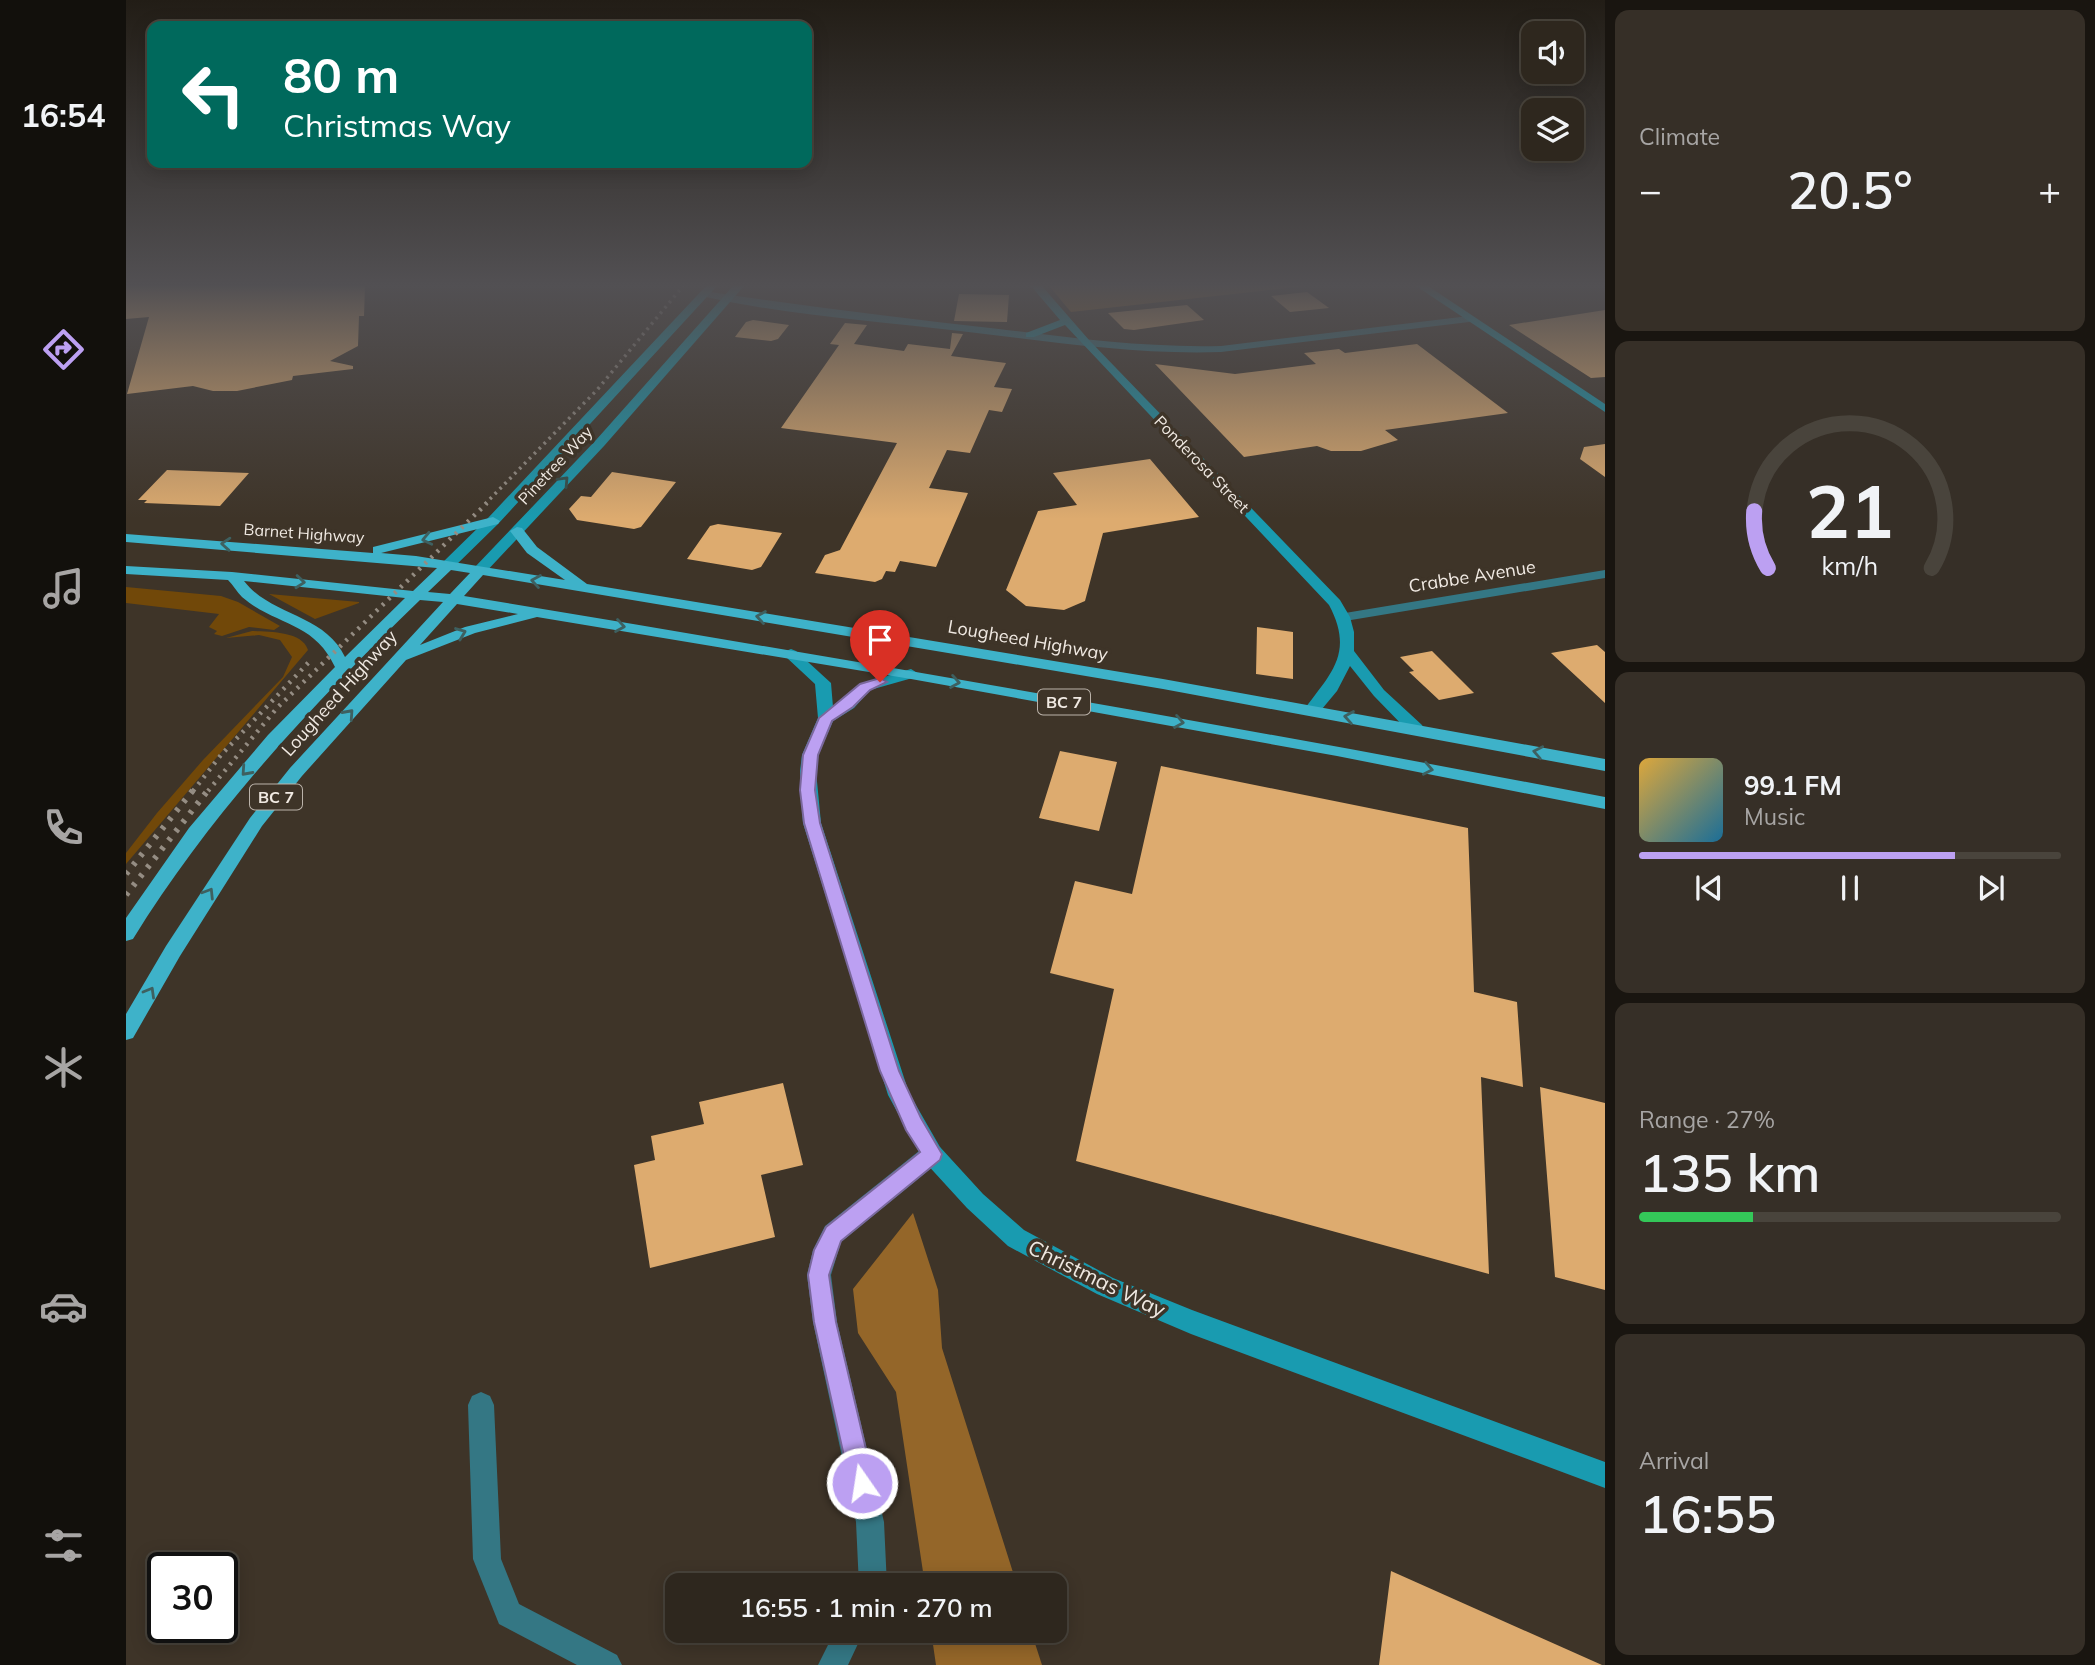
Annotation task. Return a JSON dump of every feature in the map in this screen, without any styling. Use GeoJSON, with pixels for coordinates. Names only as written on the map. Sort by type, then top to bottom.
{"type":"FeatureCollection","features":[{"type":"Feature","properties":{"kind":"main road"},"geometry":{"type":"LineString","coordinates":[[360,554],[493,521]]}},
{"type":"Feature","properties":{"kind":"main road"},"geometry":{"type":"LineString","coordinates":[[517,531],[532,550],[584,588]]}},
{"type":"Feature","properties":{"kind":"main road","name":"Barnet Highway"},"geometry":{"type":"LineString","coordinates":[[126,538],[360,554],[479,571]]}},
{"type":"Feature","properties":{"kind":"main road","name":"Lougheed Highway"},"geometry":{"type":"LineString","coordinates":[[126,934],[183,848],[219,800],[342,668],[447,566]]}},
{"type":"Feature","properties":{"kind":"main road"},"geometry":{"type":"LineString","coordinates":[[126,570],[232,576],[418,594]]}},
{"type":"Feature","properties":{"kind":"main road","name":"Lougheed Highway"},"geometry":{"type":"LineString","coordinates":[[126,1032],[180,940],[256,822],[296,772],[479,571],[1008,657],[1605,765]]}},
{"type":"Feature","properties":{"kind":"main road"},"geometry":{"type":"LineString","coordinates":[[232,576],[247,594],[326,637],[337,651],[342,668]]}},
{"type":"Feature","properties":{"kind":"main road","name":"BC 7"},"geometry":{"type":"LineString","coordinates":[[418,594],[911,674],[1337,751],[1605,803]]}},
{"type":"Feature","properties":{"kind":"main road"},"geometry":{"type":"LineString","coordinates":[[398,659],[470,630],[540,612]]}},
{"type":"Feature","properties":{"kind":"street","name":"Pinetree Way"},"geometry":{"type":"LineString","coordinates":[[447,566],[493,521],[639,364]]}},
{"type":"Feature","properties":{"kind":"street","name":"Pinetree Way"},"geometry":{"type":"LineString","coordinates":[[479,571],[671,364]]}},
{"type":"Feature","properties":{"kind":"street","name":"Ponderosa Street"},"geometry":{"type":"LineString","coordinates":[[1106,364],[1335,603],[1345,617]]}},
{"type":"Feature","properties":{"kind":"street"},"geometry":{"type":"LineString","coordinates":[[1537,364],[1605,409]]}},
{"type":"Feature","properties":{"kind":"street","name":"Crabbe Avenue"},"geometry":{"type":"LineString","coordinates":[[1345,617],[1605,574]]}},
{"type":"Feature","properties":{"kind":"street"},"geometry":{"type":"LineString","coordinates":[[1311,711],[1334,686],[1347,652],[1345,617]]}},
{"type":"Feature","properties":{"kind":"street"},"geometry":{"type":"LineString","coordinates":[[1347,652],[1379,694],[1416,729]]}},
{"type":"Feature","properties":{"kind":"street","name":"Christmas Way"},"geometry":{"type":"LineString","coordinates":[[791,654],[823,683],[826,718],[810,755],[807,790],[812,823],[889,1071],[913,1124],[932,1154],[975,1201],[1016,1238],[1093,1281],[1191,1322],[1605,1475]]}},
{"type":"Feature","properties":{"kind":"street"},"geometry":{"type":"LineString","coordinates":[[826,718],[848,704],[865,687],[911,674]]}},
{"type":"Feature","properties":{"kind":"street"},"geometry":{"type":"LineString","coordinates":[[872,1573],[870,1522],[825,1322],[818,1275],[833,1234],[932,1154]]}},
{"type":"Feature","properties":{"kind":"street"},"geometry":{"type":"LineString","coordinates":[[481,1405],[487,1559],[509,1614],[607,1665]]}},
{"type":"Feature","properties":{"kind":"street"},"geometry":{"type":"LineString","coordinates":[[833,1665],[844,1643]]}},
{"type":"Feature","properties":{"kind":"shaded area"},"geometry":{"type":"Polygon","coordinates":[[[126,587],[221,596],[238,602],[280,626],[274,630],[249,627],[222,636],[214,634],[217,631],[209,627],[219,614],[126,603],[126,587]]]}},
{"type":"Feature","properties":{"kind":"shaded area"},"geometry":{"type":"Polygon","coordinates":[[[269,594],[359,602],[359,603],[315,619],[269,594]]]}},
{"type":"Feature","properties":{"kind":"shaded area"},"geometry":{"type":"Polygon","coordinates":[[[252,631],[292,636],[305,644],[308,650],[126,864],[126,853],[157,813],[203,760],[283,677],[292,657],[280,640],[259,635],[226,638],[252,631]]]}},
{"type":"Feature","properties":{"kind":"shaded area"},"geometry":{"type":"Polygon","coordinates":[[[913,1213],[938,1290],[942,1348],[1013,1573],[923,1573],[896,1392],[858,1333],[853,1289],[913,1213]]]}},
{"type":"Feature","properties":{"kind":"shaded area"},"geometry":{"type":"Polygon","coordinates":[[[933,1643],[1035,1643],[1042,1665],[936,1665],[933,1643]]]}},
{"type":"Feature","properties":{"kind":"building"},"geometry":{"type":"Polygon","coordinates":[[[136,364],[342,364],[353,366],[353,369],[293,376],[292,380],[237,391],[213,391],[193,386],[127,394],[136,364]]]}},
{"type":"Feature","properties":{"kind":"building"},"geometry":{"type":"Polygon","coordinates":[[[826,364],[1006,364],[994,387],[1012,389],[1002,412],[989,410],[970,453],[947,450],[929,488],[968,493],[936,567],[900,561],[895,572],[886,571],[882,579],[875,582],[815,573],[825,555],[840,550],[897,443],[781,428],[826,364]]]}},
{"type":"Feature","properties":{"kind":"building"},"geometry":{"type":"Polygon","coordinates":[[[1155,364],[1235,374],[1316,364],[1443,364],[1508,413],[1385,430],[1398,440],[1361,451],[1331,451],[1317,446],[1244,457],[1155,364]]]}},
{"type":"Feature","properties":{"kind":"building"},"geometry":{"type":"Polygon","coordinates":[[[1569,364],[1605,364],[1605,377],[1591,378],[1569,364]]]}},
{"type":"Feature","properties":{"kind":"building"},"geometry":{"type":"Polygon","coordinates":[[[1605,444],[1605,477],[1580,459],[1584,447],[1605,444]]]}},
{"type":"Feature","properties":{"kind":"building"},"geometry":{"type":"Polygon","coordinates":[[[1150,459],[1199,517],[1103,533],[1085,601],[1064,610],[1026,606],[1006,590],[1038,511],[1077,505],[1053,473],[1150,459]]]}},
{"type":"Feature","properties":{"kind":"building"},"geometry":{"type":"Polygon","coordinates":[[[167,470],[249,473],[220,506],[144,503],[147,500],[138,500],[167,470]]]}},
{"type":"Feature","properties":{"kind":"building"},"geometry":{"type":"Polygon","coordinates":[[[612,472],[676,482],[641,527],[634,529],[577,520],[569,509],[581,496],[591,497],[612,472]]]}},
{"type":"Feature","properties":{"kind":"building"},"geometry":{"type":"Polygon","coordinates":[[[718,524],[782,533],[761,567],[752,570],[687,559],[710,526],[718,524]]]}},
{"type":"Feature","properties":{"kind":"building"},"geometry":{"type":"Polygon","coordinates":[[[1257,627],[1293,632],[1293,679],[1256,674],[1257,627]]]}},
{"type":"Feature","properties":{"kind":"building"},"geometry":{"type":"Polygon","coordinates":[[[1597,645],[1605,652],[1605,703],[1551,653],[1597,645]]]}},
{"type":"Feature","properties":{"kind":"building"},"geometry":{"type":"Polygon","coordinates":[[[1432,651],[1474,693],[1439,700],[1409,672],[1414,671],[1400,657],[1432,651]]]}},
{"type":"Feature","properties":{"kind":"building"},"geometry":{"type":"Polygon","coordinates":[[[1060,751],[1117,762],[1099,831],[1039,818],[1060,751]]]}},
{"type":"Feature","properties":{"kind":"building"},"geometry":{"type":"Polygon","coordinates":[[[1161,766],[1468,828],[1474,992],[1517,1002],[1523,1087],[1481,1077],[1489,1274],[1076,1161],[1114,989],[1050,973],[1075,881],[1132,894],[1161,766]]]}},
{"type":"Feature","properties":{"kind":"building"},"geometry":{"type":"Polygon","coordinates":[[[783,1083],[803,1165],[761,1175],[775,1237],[650,1268],[634,1165],[655,1160],[651,1136],[704,1124],[699,1102],[783,1083]]]}},
{"type":"Feature","properties":{"kind":"building"},"geometry":{"type":"Polygon","coordinates":[[[1540,1087],[1605,1103],[1605,1290],[1555,1277],[1540,1087]]]}},
{"type":"Feature","properties":{"kind":"building"},"geometry":{"type":"Polygon","coordinates":[[[1391,1571],[1602,1665],[1379,1665],[1391,1571]]]}},
{"type":"Feature","properties":{"kind":"railway"},"geometry":{"type":"LineString","coordinates":[[485,504],[597,390],[619,364]]}},
{"type":"Feature","properties":{"kind":"railway"},"geometry":{"type":"LineString","coordinates":[[208,791],[277,708],[487,503]]}},
{"type":"Feature","properties":{"kind":"railway"},"geometry":{"type":"LineString","coordinates":[[193,791],[221,755],[309,662]]}},
{"type":"Feature","properties":{"kind":"railway"},"geometry":{"type":"LineString","coordinates":[[126,874],[194,789]]}},
{"type":"Feature","properties":{"kind":"railway"},"geometry":{"type":"LineString","coordinates":[[126,895],[209,789]]}},
{"type":"Feature","properties":{"kind":"route"},"geometry":{"type":"LineString","coordinates":[[862,1483],[825,1322],[818,1275],[833,1234],[932,1154],[913,1124],[889,1071],[812,823],[807,790],[810,755],[826,718],[848,704],[865,687],[880,682]]}}]}
